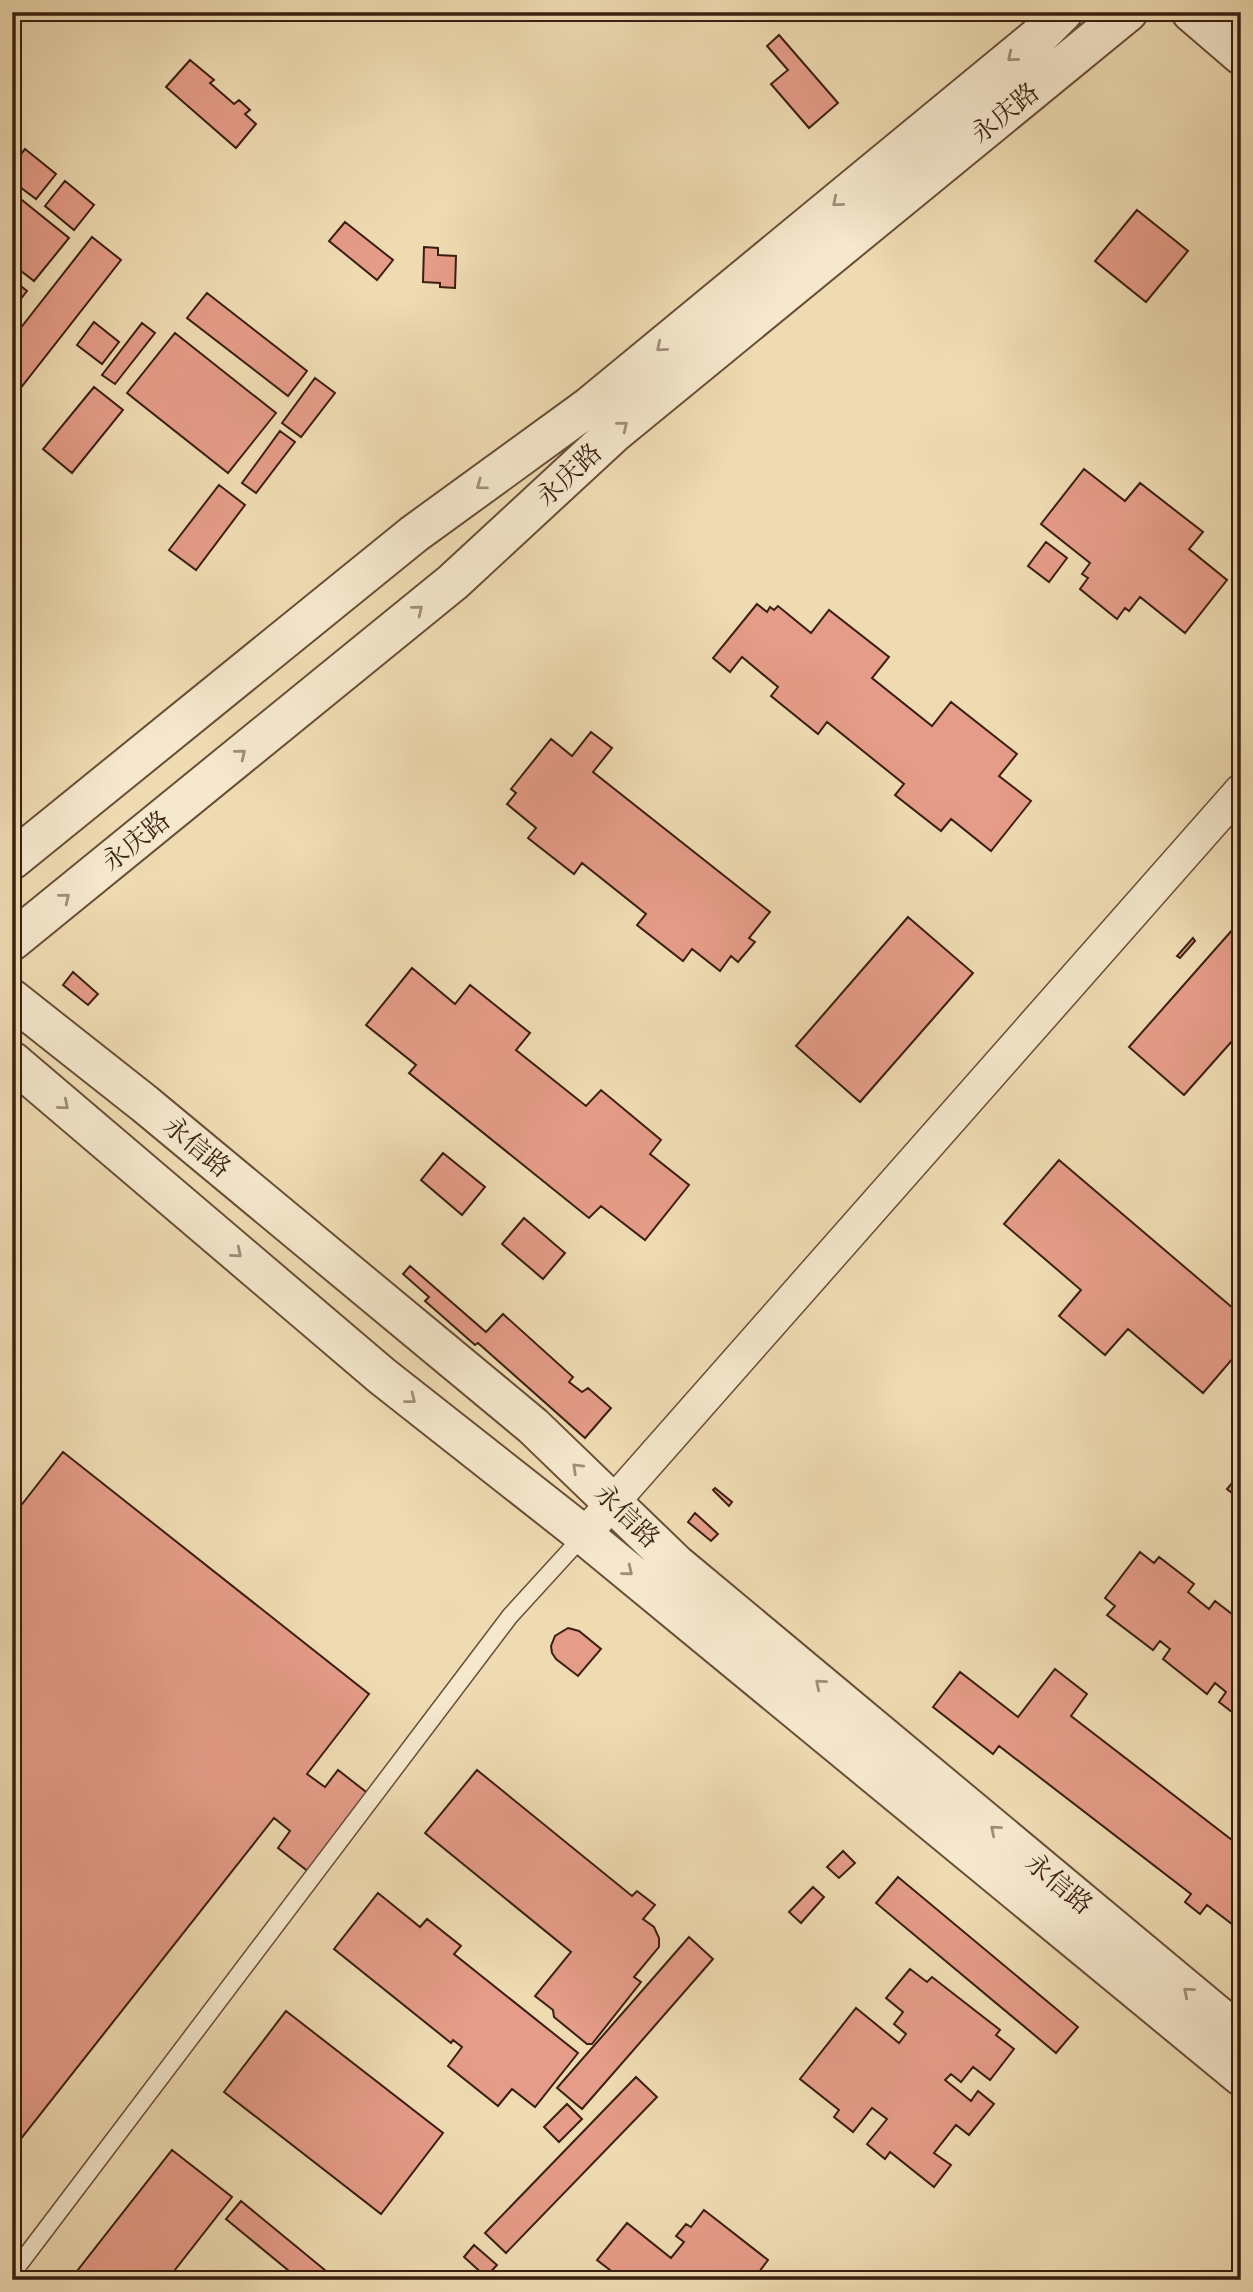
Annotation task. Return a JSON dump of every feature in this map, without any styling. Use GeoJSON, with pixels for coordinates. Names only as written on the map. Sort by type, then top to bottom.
{"type":"FeatureCollection","features":[{"type":"Feature","properties":{"kind":"street","name":"永庆路"},"geometry":{"type":"LineString","coordinates":[[12,860],[414,534],[590,406],[1040,35],[1063,12]]}},
{"type":"Feature","properties":{"kind":"street","name":"永庆路"},"geometry":{"type":"LineString","coordinates":[[12,941],[453,582],[614,433],[1128,12]]}},
{"type":"Feature","properties":{"kind":"street"},"geometry":{"type":"LineString","coordinates":[[1191,12],[1241,55]]}},
{"type":"Feature","properties":{"kind":"street"},"geometry":{"type":"LineString","coordinates":[[584,1535],[1241,790]]}},
{"type":"Feature","properties":{"kind":"street","name":"永信路"},"geometry":{"type":"LineString","coordinates":[[12,999],[145,1104],[533,1426],[676,1564],[1241,2035]]}},
{"type":"Feature","properties":{"kind":"street","name":"永信路"},"geometry":{"type":"LineString","coordinates":[[12,1061],[382,1376],[584,1535],[1241,2076]]}},
{"type":"Feature","properties":{"kind":"lane"},"geometry":{"type":"LineString","coordinates":[[12,2274],[510,1616],[584,1535]]}},
{"type":"Feature","properties":{"kind":"building"},"geometry":{"type":"Polygon","coordinates":[[[779,35],[838,103],[809,128],[771,84],[788,70],[767,46],[779,35]]]}},
{"type":"Feature","properties":{"kind":"building"},"geometry":{"type":"Polygon","coordinates":[[[190,60],[214,80],[210,83],[234,104],[239,100],[250,110],[245,114],[256,124],[236,148],[166,87],[190,60]]]}},
{"type":"Feature","properties":{"kind":"building"},"geometry":{"type":"Polygon","coordinates":[[[25,149],[56,174],[36,199],[12,181],[12,165],[25,149]]]}},
{"type":"Feature","properties":{"kind":"building"},"geometry":{"type":"Polygon","coordinates":[[[65,181],[94,205],[74,230],[45,206],[65,181]]]}},
{"type":"Feature","properties":{"kind":"building"},"geometry":{"type":"Polygon","coordinates":[[[12,192],[69,238],[34,281],[12,264],[12,192]]]}},
{"type":"Feature","properties":{"kind":"building"},"geometry":{"type":"Polygon","coordinates":[[[1137,210],[1188,251],[1146,302],[1095,261],[1137,210]]]}},
{"type":"Feature","properties":{"kind":"building"},"geometry":{"type":"Polygon","coordinates":[[[345,222],[393,260],[377,280],[329,241],[345,222]]]}},
{"type":"Feature","properties":{"kind":"building"},"geometry":{"type":"Polygon","coordinates":[[[92,237],[121,260],[12,399],[12,339],[92,237]]]}},
{"type":"Feature","properties":{"kind":"building"},"geometry":{"type":"Polygon","coordinates":[[[424,247],[438,248],[438,255],[456,256],[455,288],[440,287],[440,283],[423,282],[424,247]]]}},
{"type":"Feature","properties":{"kind":"building"},"geometry":{"type":"Polygon","coordinates":[[[12,279],[27,291],[12,310],[12,279]]]}},
{"type":"Feature","properties":{"kind":"building"},"geometry":{"type":"Polygon","coordinates":[[[207,293],[307,371],[288,396],[187,318],[207,293]]]}},
{"type":"Feature","properties":{"kind":"building"},"geometry":{"type":"Polygon","coordinates":[[[94,322],[119,342],[102,364],[77,345],[94,322]]]}},
{"type":"Feature","properties":{"kind":"building"},"geometry":{"type":"Polygon","coordinates":[[[142,323],[155,333],[115,384],[102,375],[142,323]]]}},
{"type":"Feature","properties":{"kind":"building"},"geometry":{"type":"Polygon","coordinates":[[[175,333],[276,413],[228,473],[127,393],[175,333]]]}},
{"type":"Feature","properties":{"kind":"building"},"geometry":{"type":"Polygon","coordinates":[[[315,378],[335,393],[301,437],[282,423],[315,378]]]}},
{"type":"Feature","properties":{"kind":"building"},"geometry":{"type":"Polygon","coordinates":[[[94,387],[123,410],[72,473],[43,449],[94,387]]]}},
{"type":"Feature","properties":{"kind":"building"},"geometry":{"type":"Polygon","coordinates":[[[280,431],[295,442],[256,493],[242,483],[280,431]]]}},
{"type":"Feature","properties":{"kind":"building"},"geometry":{"type":"Polygon","coordinates":[[[1084,469],[1125,501],[1140,483],[1203,532],[1189,549],[1227,580],[1185,633],[1140,597],[1129,611],[1125,608],[1117,619],[1080,589],[1088,578],[1082,574],[1090,563],[1041,524],[1084,469]]]}},
{"type":"Feature","properties":{"kind":"building"},"geometry":{"type":"Polygon","coordinates":[[[219,485],[245,505],[196,570],[169,550],[219,485]]]}},
{"type":"Feature","properties":{"kind":"building"},"geometry":{"type":"Polygon","coordinates":[[[1046,542],[1067,558],[1049,582],[1028,566],[1046,542]]]}},
{"type":"Feature","properties":{"kind":"building"},"geometry":{"type":"Polygon","coordinates":[[[757,604],[767,612],[770,607],[774,610],[778,606],[811,633],[829,610],[889,657],[872,678],[932,726],[951,702],[1017,754],[999,776],[1031,801],[991,851],[951,819],[941,831],[895,795],[904,784],[827,722],[818,734],[771,696],[778,687],[742,657],[730,672],[713,658],[757,604]]]}},
{"type":"Feature","properties":{"kind":"building"},"geometry":{"type":"Polygon","coordinates":[[[591,732],[612,748],[593,772],[770,912],[749,938],[755,942],[738,962],[731,956],[720,971],[692,949],[683,961],[637,925],[646,914],[582,863],[574,874],[528,838],[536,828],[507,804],[516,793],[511,789],[551,739],[572,756],[591,732]]]}},
{"type":"Feature","properties":{"kind":"building"},"geometry":{"type":"Polygon","coordinates":[[[908,917],[973,973],[860,1102],[796,1046],[908,917]]]}},
{"type":"Feature","properties":{"kind":"building"},"geometry":{"type":"Polygon","coordinates":[[[1241,920],[1241,1031],[1184,1095],[1129,1047],[1241,920]]]}},
{"type":"Feature","properties":{"kind":"building"},"geometry":{"type":"Polygon","coordinates":[[[1193,938],[1195,941],[1180,958],[1177,956],[1193,938]]]}},
{"type":"Feature","properties":{"kind":"building"},"geometry":{"type":"Polygon","coordinates":[[[412,968],[455,1004],[470,985],[530,1033],[516,1050],[586,1106],[601,1090],[661,1140],[650,1154],[689,1185],[645,1240],[601,1206],[589,1218],[409,1073],[416,1065],[366,1025],[412,968]]]}},
{"type":"Feature","properties":{"kind":"building"},"geometry":{"type":"Polygon","coordinates":[[[73,972],[98,994],[88,1005],[63,985],[73,972]]]}},
{"type":"Feature","properties":{"kind":"building"},"geometry":{"type":"Polygon","coordinates":[[[443,1153],[485,1187],[462,1215],[421,1180],[443,1153]]]}},
{"type":"Feature","properties":{"kind":"building"},"geometry":{"type":"Polygon","coordinates":[[[1059,1160],[1241,1315],[1241,1349],[1203,1393],[1128,1329],[1105,1355],[1059,1316],[1081,1290],[1004,1224],[1059,1160]]]}},
{"type":"Feature","properties":{"kind":"building"},"geometry":{"type":"Polygon","coordinates":[[[524,1218],[565,1253],[543,1279],[502,1244],[524,1218]]]}},
{"type":"Feature","properties":{"kind":"building"},"geometry":{"type":"Polygon","coordinates":[[[410,1266],[486,1332],[503,1314],[573,1377],[569,1382],[582,1392],[588,1388],[611,1408],[585,1438],[478,1343],[475,1345],[425,1301],[429,1297],[403,1274],[410,1266]]]}},
{"type":"Feature","properties":{"kind":"building"},"geometry":{"type":"Polygon","coordinates":[[[63,1452],[369,1694],[307,1774],[325,1787],[338,1770],[370,1795],[309,1872],[278,1848],[290,1831],[274,1818],[12,2150],[12,1517],[63,1452]]]}},
{"type":"Feature","properties":{"kind":"building"},"geometry":{"type":"Polygon","coordinates":[[[1241,1472],[1241,1500],[1227,1489],[1241,1472]]]}},
{"type":"Feature","properties":{"kind":"building"},"geometry":{"type":"Polygon","coordinates":[[[715,1488],[732,1502],[729,1506],[713,1490],[715,1488]]]}},
{"type":"Feature","properties":{"kind":"building"},"geometry":{"type":"Polygon","coordinates":[[[695,1513],[718,1534],[711,1541],[688,1522],[695,1513]]]}},
{"type":"Feature","properties":{"kind":"building"},"geometry":{"type":"Polygon","coordinates":[[[1140,1552],[1154,1563],[1159,1557],[1194,1584],[1188,1592],[1209,1609],[1215,1601],[1241,1621],[1241,1719],[1219,1702],[1226,1692],[1215,1683],[1207,1694],[1163,1659],[1170,1649],[1160,1641],[1153,1650],[1107,1615],[1115,1606],[1105,1598],[1140,1552]]]}},
{"type":"Feature","properties":{"kind":"building"},"geometry":{"type":"Polygon","coordinates":[[[568,1628],[579,1631],[601,1649],[578,1676],[552,1653],[551,1646],[555,1636],[568,1628]]]}},
{"type":"Feature","properties":{"kind":"building"},"geometry":{"type":"Polygon","coordinates":[[[1055,1669],[1087,1694],[1071,1716],[1241,1847],[1241,1931],[1207,1905],[1200,1914],[1185,1902],[1191,1894],[999,1746],[993,1754],[933,1707],[960,1672],[1018,1717],[1055,1669]]]}},
{"type":"Feature","properties":{"kind":"building"},"geometry":{"type":"Polygon","coordinates":[[[477,1770],[632,1896],[637,1891],[655,1905],[643,1919],[654,1927],[659,1938],[659,1947],[634,1977],[641,1982],[592,2044],[587,2044],[554,2017],[553,2010],[535,1996],[571,1952],[425,1833],[477,1770]]]}},
{"type":"Feature","properties":{"kind":"building"},"geometry":{"type":"Polygon","coordinates":[[[843,1851],[855,1863],[839,1878],[827,1867],[843,1851]]]}},
{"type":"Feature","properties":{"kind":"building"},"geometry":{"type":"Polygon","coordinates":[[[898,1877],[1078,2027],[1056,2053],[876,1903],[898,1877]]]}},
{"type":"Feature","properties":{"kind":"building"},"geometry":{"type":"Polygon","coordinates":[[[813,1887],[824,1897],[801,1923],[789,1912],[813,1887]]]}},
{"type":"Feature","properties":{"kind":"building"},"geometry":{"type":"Polygon","coordinates":[[[378,1893],[420,1927],[427,1919],[461,1946],[454,1954],[578,2053],[535,2107],[512,2089],[498,2106],[448,2066],[462,2047],[453,2040],[451,2043],[334,1949],[378,1893]]]}},
{"type":"Feature","properties":{"kind":"building"},"geometry":{"type":"Polygon","coordinates":[[[689,1937],[713,1959],[582,2109],[557,2088],[689,1937]]]}},
{"type":"Feature","properties":{"kind":"building"},"geometry":{"type":"Polygon","coordinates":[[[910,1969],[927,1982],[932,1977],[1000,2030],[996,2035],[1014,2049],[990,2080],[973,2067],[961,2082],[951,2074],[945,2080],[971,2101],[978,2091],[994,2104],[969,2135],[956,2125],[934,2153],[951,2165],[934,2187],[890,2152],[885,2159],[867,2144],[887,2119],[872,2108],[853,2132],[834,2117],[839,2110],[800,2079],[856,2008],[899,2043],[906,2034],[894,2024],[903,2012],[886,1998],[910,1969]]]}},
{"type":"Feature","properties":{"kind":"building"},"geometry":{"type":"Polygon","coordinates":[[[286,2011],[443,2133],[381,2214],[224,2092],[286,2011]]]}},
{"type":"Feature","properties":{"kind":"building"},"geometry":{"type":"Polygon","coordinates":[[[636,2077],[657,2097],[506,2253],[485,2233],[636,2077]]]}},
{"type":"Feature","properties":{"kind":"building"},"geometry":{"type":"Polygon","coordinates":[[[567,2104],[582,2119],[559,2142],[544,2127],[567,2104]]]}},
{"type":"Feature","properties":{"kind":"building"},"geometry":{"type":"Polygon","coordinates":[[[172,2150],[232,2197],[167,2280],[70,2280],[172,2150]]]}},
{"type":"Feature","properties":{"kind":"building"},"geometry":{"type":"Polygon","coordinates":[[[241,2201],[337,2280],[300,2280],[226,2219],[241,2201]]]}},
{"type":"Feature","properties":{"kind":"building"},"geometry":{"type":"Polygon","coordinates":[[[704,2210],[768,2260],[756,2276],[759,2280],[623,2280],[597,2260],[627,2223],[671,2258],[684,2242],[676,2236],[686,2224],[691,2227],[704,2210]]]}},
{"type":"Feature","properties":{"kind":"building"},"geometry":{"type":"Polygon","coordinates":[[[474,2245],[497,2265],[486,2277],[464,2257],[474,2245]]]}},
{"type":"Feature","properties":{"kind":"building"},"geometry":{"type":"Polygon","coordinates":[[[427,2273],[434,2280],[420,2280],[427,2273]]]}}]}
